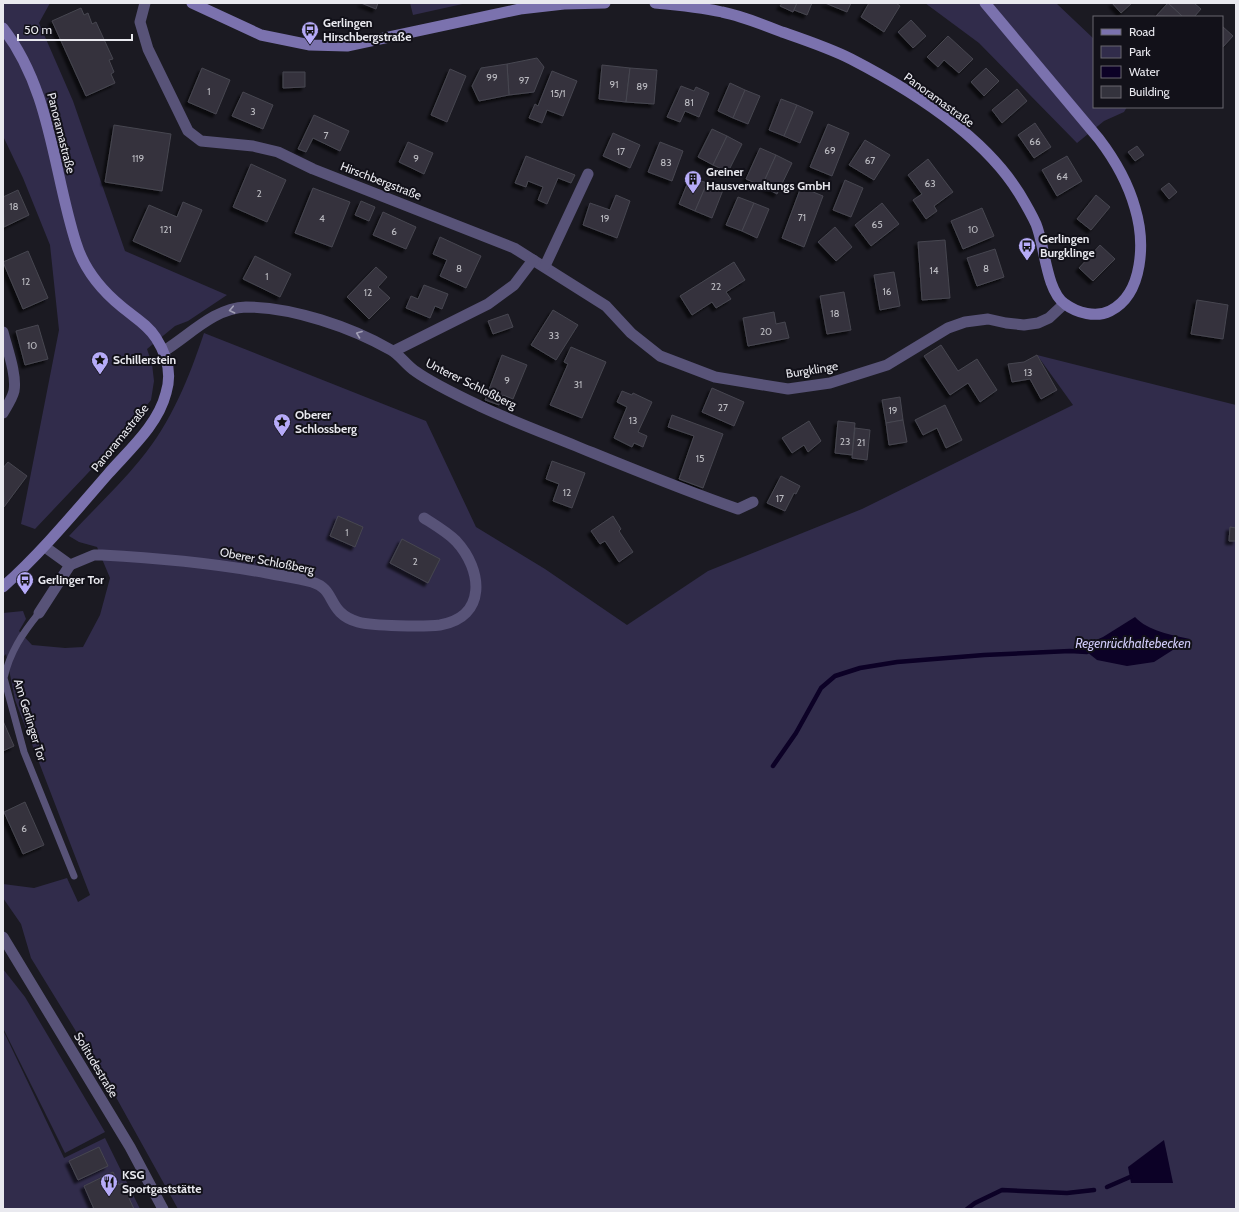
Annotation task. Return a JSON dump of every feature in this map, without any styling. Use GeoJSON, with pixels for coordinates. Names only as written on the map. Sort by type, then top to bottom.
{"type":"FeatureCollection","features":[{"type":"Feature","properties":{"kind":"main road"},"geometry":{"type":"LineString","coordinates":[[192,3],[261,35],[310,45],[347,46],[520,9],[564,4],[605,3]]}},
{"type":"Feature","properties":{"kind":"main road","name":"Panoramastraße"},"geometry":{"type":"LineString","coordinates":[[655,3],[723,12],[806,40],[850,59],[895,84],[952,122],[991,158],[1018,191],[1036,225],[1052,284],[1057,295],[1064,304]]}},
{"type":"Feature","properties":{"kind":"main road"},"geometry":{"type":"LineString","coordinates":[[985,3],[1100,138],[1116,162],[1136,209],[1140,260],[1136,278],[1130,294],[1119,306],[1105,314],[1085,313],[1064,304]]}},
{"type":"Feature","properties":{"kind":"main road","name":"Panoramastraße"},"geometry":{"type":"LineString","coordinates":[[3,28],[19,52],[34,82],[48,129],[71,228],[85,263],[93,278],[104,292],[142,322],[155,336],[164,351],[168,367],[166,392],[156,417],[45,547],[3,587]]}},
{"type":"Feature","properties":{"kind":"street","name":"Hirschbergstraße"},"geometry":{"type":"LineString","coordinates":[[145,3],[140,22],[148,49],[188,131],[201,141],[253,146],[278,152],[313,169],[514,248],[533,260]]}},
{"type":"Feature","properties":{"kind":"street"},"geometry":{"type":"LineString","coordinates":[[545,266],[588,174]]}},
{"type":"Feature","properties":{"kind":"street","name":"Burgklinge"},"geometry":{"type":"LineString","coordinates":[[533,260],[545,266],[606,306],[631,333],[660,356],[716,377],[788,389],[830,383],[887,365],[948,328],[965,322],[988,319],[1006,324],[1024,325],[1038,323],[1049,318],[1064,304]]}},
{"type":"Feature","properties":{"kind":"street"},"geometry":{"type":"LineString","coordinates":[[394,351],[441,326],[488,304],[514,285],[533,260]]}},
{"type":"Feature","properties":{"kind":"street","name":"Unterer Schloßberg"},"geometry":{"type":"LineString","coordinates":[[164,351],[185,338],[208,319],[229,310],[245,307],[284,311],[362,334],[394,351],[414,371],[482,407],[546,434],[684,490],[738,509],[753,502]]}},
{"type":"Feature","properties":{"kind":"street"},"geometry":{"type":"LineString","coordinates":[[3,332],[14,378],[14,390],[3,413]]}},
{"type":"Feature","properties":{"kind":"street","name":"Oberer Schloßberg"},"geometry":{"type":"LineString","coordinates":[[70,565],[94,555],[102,555],[192,561],[229,566],[313,583],[329,593],[339,611],[347,618],[359,622],[440,625],[454,621],[470,610],[477,593],[476,577],[469,561],[457,542],[424,518]]}},
{"type":"Feature","properties":{"kind":"street"},"geometry":{"type":"LineString","coordinates":[[45,547],[70,565]]}},
{"type":"Feature","properties":{"kind":"street","name":"Am Gerlinger Tor"},"geometry":{"type":"LineString","coordinates":[[39,613],[70,565]]}},
{"type":"Feature","properties":{"kind":"street","name":"Solitudestraße"},"geometry":{"type":"LineString","coordinates":[[3,937],[130,1147],[162,1209]]}},
{"type":"Feature","properties":{"kind":"lane","name":"Am Gerlinger Tor"},"geometry":{"type":"LineString","coordinates":[[39,613],[21,636],[7,666],[4,678],[24,752],[74,876]]}},
{"type":"Feature","properties":{"kind":"green space"},"geometry":{"type":"Polygon","coordinates":[[[3,3],[50,3],[39,23],[73,101],[125,251],[227,295],[188,321],[175,326],[147,349],[152,364],[154,381],[151,400],[121,438],[35,529],[21,524],[59,330],[50,245],[23,178],[3,136],[3,3]]]}},
{"type":"Feature","properties":{"kind":"green space"},"geometry":{"type":"Polygon","coordinates":[[[410,3],[467,3],[413,15],[410,3]]]}},
{"type":"Feature","properties":{"kind":"green space"},"geometry":{"type":"Polygon","coordinates":[[[925,3],[1056,3],[1093,38],[1093,108],[1126,108],[1124,112],[1104,121],[1077,143],[979,43],[925,3]]]}},
{"type":"Feature","properties":{"kind":"green space"},"geometry":{"type":"Polygon","coordinates":[[[204,333],[426,421],[476,527],[545,569],[627,625],[708,571],[862,509],[1073,405],[1037,355],[1236,405],[1236,1209],[178,1209],[112,1090],[31,958],[21,924],[3,898],[3,884],[34,888],[67,878],[78,902],[90,895],[15,700],[6,654],[3,657],[3,613],[23,611],[26,619],[19,631],[32,645],[65,648],[83,647],[100,615],[110,578],[97,547],[79,542],[69,536],[132,470],[161,431],[178,400],[204,333]]]}},
{"type":"Feature","properties":{"kind":"green space"},"geometry":{"type":"Polygon","coordinates":[[[3,969],[25,997],[105,1132],[65,1153],[3,1028],[3,969]]]}},
{"type":"Feature","properties":{"kind":"green space"},"geometry":{"type":"Polygon","coordinates":[[[3,1030],[64,1158],[105,1138],[140,1209],[3,1209],[3,1030]]]}},
{"type":"Feature","properties":{"kind":"water","name":"Regenrückhaltebecken"},"geometry":{"type":"Polygon","coordinates":[[[1135,617],[1140,622],[1153,629],[1190,639],[1154,662],[1127,666],[1097,660],[1087,652],[1087,644],[1103,637],[1135,617]]]}},
{"type":"Feature","properties":{"kind":"water"},"geometry":{"type":"Polygon","coordinates":[[[1164,1140],[1173,1183],[1131,1183],[1128,1167],[1164,1140]]]}},
{"type":"Feature","properties":{"kind":"building"},"geometry":{"type":"Polygon","coordinates":[[[361,3],[378,3],[376,9],[361,3]]]}},
{"type":"Feature","properties":{"kind":"building"},"geometry":{"type":"Polygon","coordinates":[[[782,3],[797,3],[793,12],[780,6],[782,3]]]}},
{"type":"Feature","properties":{"kind":"building"},"geometry":{"type":"Polygon","coordinates":[[[797,3],[812,3],[807,15],[794,10],[797,3]]]}},
{"type":"Feature","properties":{"kind":"building"},"geometry":{"type":"Polygon","coordinates":[[[825,3],[851,3],[847,12],[825,3]]]}},
{"type":"Feature","properties":{"kind":"building"},"geometry":{"type":"Polygon","coordinates":[[[869,3],[896,3],[900,6],[884,32],[861,17],[869,3]]]}},
{"type":"Feature","properties":{"kind":"building"},"geometry":{"type":"Polygon","coordinates":[[[1112,3],[1132,3],[1121,13],[1112,3]]]}},
{"type":"Feature","properties":{"kind":"building"},"geometry":{"type":"Polygon","coordinates":[[[1168,3],[1194,3],[1201,9],[1195,16],[1182,16],[1168,3]]]}},
{"type":"Feature","properties":{"kind":"building"},"geometry":{"type":"Polygon","coordinates":[[[1168,3],[1182,16],[1156,16],[1168,3]]]}},
{"type":"Feature","properties":{"kind":"building"},"geometry":{"type":"Polygon","coordinates":[[[81,8],[84,15],[88,13],[92,24],[96,22],[113,59],[109,60],[114,72],[111,74],[115,83],[86,96],[52,21],[81,8]]]}},
{"type":"Feature","properties":{"kind":"building"},"geometry":{"type":"Polygon","coordinates":[[[911,20],[926,36],[913,48],[898,32],[911,20]]]}},
{"type":"Feature","properties":{"kind":"building"},"geometry":{"type":"Polygon","coordinates":[[[1223,27],[1233,36],[1223,47],[1223,27]]]}},
{"type":"Feature","properties":{"kind":"building"},"geometry":{"type":"Polygon","coordinates":[[[948,36],[973,59],[959,73],[944,60],[938,67],[927,57],[948,36]]]}},
{"type":"Feature","properties":{"kind":"building"},"geometry":{"type":"Polygon","coordinates":[[[537,58],[544,67],[534,92],[509,95],[507,64],[537,58]]]}},
{"type":"Feature","properties":{"kind":"building"},"geometry":{"type":"Polygon","coordinates":[[[507,64],[509,95],[479,101],[472,86],[481,68],[507,64]]]}},
{"type":"Feature","properties":{"kind":"building"},"geometry":{"type":"Polygon","coordinates":[[[602,65],[630,68],[626,102],[599,99],[602,65]]]}},
{"type":"Feature","properties":{"kind":"building"},"geometry":{"type":"Polygon","coordinates":[[[202,68],[230,80],[216,114],[188,102],[202,68]]]}},
{"type":"Feature","properties":{"kind":"building"},"geometry":{"type":"Polygon","coordinates":[[[630,68],[657,70],[654,104],[626,102],[630,68]]]}},
{"type":"Feature","properties":{"kind":"building"},"geometry":{"type":"Polygon","coordinates":[[[986,68],[999,81],[984,96],[971,82],[986,68]]]}},
{"type":"Feature","properties":{"kind":"building"},"geometry":{"type":"Polygon","coordinates":[[[450,69],[466,76],[447,122],[431,115],[450,69]]]}},
{"type":"Feature","properties":{"kind":"building"},"geometry":{"type":"Polygon","coordinates":[[[552,71],[577,81],[563,116],[547,110],[542,123],[529,118],[535,104],[538,106],[552,71]]]}},
{"type":"Feature","properties":{"kind":"building"},"geometry":{"type":"Polygon","coordinates":[[[283,72],[305,72],[305,87],[283,88],[283,72]]]}},
{"type":"Feature","properties":{"kind":"building"},"geometry":{"type":"Polygon","coordinates":[[[730,83],[745,90],[733,118],[718,111],[730,83]]]}},
{"type":"Feature","properties":{"kind":"building"},"geometry":{"type":"Polygon","coordinates":[[[681,86],[694,91],[696,87],[709,93],[699,117],[685,111],[680,122],[667,117],[681,86]]]}},
{"type":"Feature","properties":{"kind":"building"},"geometry":{"type":"Polygon","coordinates":[[[1017,89],[1027,101],[1002,123],[992,110],[1017,89]]]}},
{"type":"Feature","properties":{"kind":"building"},"geometry":{"type":"Polygon","coordinates":[[[745,90],[760,96],[748,124],[733,118],[745,90]]]}},
{"type":"Feature","properties":{"kind":"building"},"geometry":{"type":"Polygon","coordinates":[[[243,92],[273,105],[263,129],[232,116],[243,92]]]}},
{"type":"Feature","properties":{"kind":"building"},"geometry":{"type":"Polygon","coordinates":[[[781,99],[797,105],[784,136],[769,130],[781,99]]]}},
{"type":"Feature","properties":{"kind":"building"},"geometry":{"type":"Polygon","coordinates":[[[797,105],[813,112],[800,143],[784,136],[797,105]]]}},
{"type":"Feature","properties":{"kind":"building"},"geometry":{"type":"Polygon","coordinates":[[[314,115],[349,131],[340,151],[313,138],[306,152],[298,149],[314,115]]]}},
{"type":"Feature","properties":{"kind":"building"},"geometry":{"type":"Polygon","coordinates":[[[1035,123],[1051,147],[1034,158],[1018,135],[1035,123]]]}},
{"type":"Feature","properties":{"kind":"building"},"geometry":{"type":"Polygon","coordinates":[[[828,124],[849,133],[832,176],[810,167],[828,124]]]}},
{"type":"Feature","properties":{"kind":"building"},"geometry":{"type":"Polygon","coordinates":[[[114,125],[171,134],[162,191],[105,182],[114,125]]]}},
{"type":"Feature","properties":{"kind":"building"},"geometry":{"type":"Polygon","coordinates":[[[712,129],[727,136],[713,165],[698,157],[712,129]]]}},
{"type":"Feature","properties":{"kind":"building"},"geometry":{"type":"Polygon","coordinates":[[[613,133],[640,145],[630,168],[603,156],[613,133]]]}},
{"type":"Feature","properties":{"kind":"building"},"geometry":{"type":"Polygon","coordinates":[[[727,136],[742,144],[728,172],[713,165],[727,136]]]}},
{"type":"Feature","properties":{"kind":"building"},"geometry":{"type":"Polygon","coordinates":[[[865,140],[890,155],[874,180],[849,165],[865,140]]]}},
{"type":"Feature","properties":{"kind":"building"},"geometry":{"type":"Polygon","coordinates":[[[408,142],[433,153],[424,174],[399,162],[408,142]]]}},
{"type":"Feature","properties":{"kind":"building"},"geometry":{"type":"Polygon","coordinates":[[[660,142],[683,151],[672,181],[648,172],[660,142]]]}},
{"type":"Feature","properties":{"kind":"building"},"geometry":{"type":"Polygon","coordinates":[[[1137,146],[1144,155],[1135,161],[1128,152],[1137,146]]]}},
{"type":"Feature","properties":{"kind":"building"},"geometry":{"type":"Polygon","coordinates":[[[760,148],[776,155],[762,186],[746,179],[760,148]]]}},
{"type":"Feature","properties":{"kind":"building"},"geometry":{"type":"Polygon","coordinates":[[[776,155],[792,163],[777,194],[762,186],[776,155]]]}},
{"type":"Feature","properties":{"kind":"building"},"geometry":{"type":"Polygon","coordinates":[[[526,156],[575,175],[571,183],[558,178],[547,204],[538,200],[543,187],[528,181],[526,187],[515,183],[526,156]]]}},
{"type":"Feature","properties":{"kind":"building"},"geometry":{"type":"Polygon","coordinates":[[[1067,156],[1082,181],[1057,196],[1042,170],[1067,156]]]}},
{"type":"Feature","properties":{"kind":"building"},"geometry":{"type":"Polygon","coordinates":[[[928,159],[953,192],[934,206],[937,211],[926,219],[913,200],[922,194],[908,175],[928,159]]]}},
{"type":"Feature","properties":{"kind":"building"},"geometry":{"type":"Polygon","coordinates":[[[251,164],[286,180],[267,222],[233,207],[251,164]]]}},
{"type":"Feature","properties":{"kind":"building","name":"Greiner Hausverwaltungs GmbH"},"geometry":{"type":"Polygon","coordinates":[[[690,177],[707,183],[695,211],[679,204],[690,177]]]}},
{"type":"Feature","properties":{"kind":"building"},"geometry":{"type":"Polygon","coordinates":[[[845,180],[863,188],[851,217],[833,210],[845,180]]]}},
{"type":"Feature","properties":{"kind":"building"},"geometry":{"type":"Polygon","coordinates":[[[707,183],[723,190],[712,218],[695,211],[707,183]]]}},
{"type":"Feature","properties":{"kind":"building"},"geometry":{"type":"Polygon","coordinates":[[[1169,183],[1177,192],[1169,199],[1161,189],[1169,183]]]}},
{"type":"Feature","properties":{"kind":"building"},"geometry":{"type":"Polygon","coordinates":[[[801,187],[823,196],[804,247],[782,238],[801,187]]]}},
{"type":"Feature","properties":{"kind":"building"},"geometry":{"type":"Polygon","coordinates":[[[313,188],[350,202],[332,247],[295,233],[313,188]]]}},
{"type":"Feature","properties":{"kind":"building"},"geometry":{"type":"Polygon","coordinates":[[[18,190],[29,215],[4,227],[3,197],[18,190]]]}},
{"type":"Feature","properties":{"kind":"building"},"geometry":{"type":"Polygon","coordinates":[[[616,195],[630,201],[617,238],[583,225],[590,203],[610,210],[616,195]]]}},
{"type":"Feature","properties":{"kind":"building"},"geometry":{"type":"Polygon","coordinates":[[[1096,195],[1110,207],[1091,230],[1077,219],[1096,195]]]}},
{"type":"Feature","properties":{"kind":"building"},"geometry":{"type":"Polygon","coordinates":[[[738,197],[754,203],[742,231],[726,225],[738,197]]]}},
{"type":"Feature","properties":{"kind":"building"},"geometry":{"type":"Polygon","coordinates":[[[361,201],[375,207],[369,221],[355,215],[361,201]]]}},
{"type":"Feature","properties":{"kind":"building"},"geometry":{"type":"Polygon","coordinates":[[[183,202],[202,210],[180,262],[133,241],[149,205],[177,217],[183,202]]]}},
{"type":"Feature","properties":{"kind":"building"},"geometry":{"type":"Polygon","coordinates":[[[754,203],[769,209],[757,238],[742,231],[754,203]]]}},
{"type":"Feature","properties":{"kind":"building"},"geometry":{"type":"Polygon","coordinates":[[[882,203],[899,224],[871,246],[855,225],[882,203]]]}},
{"type":"Feature","properties":{"kind":"building"},"geometry":{"type":"Polygon","coordinates":[[[982,208],[994,236],[963,249],[951,221],[982,208]]]}},
{"type":"Feature","properties":{"kind":"building"},"geometry":{"type":"Polygon","coordinates":[[[383,212],[416,227],[406,249],[373,235],[383,212]]]}},
{"type":"Feature","properties":{"kind":"building"},"geometry":{"type":"Polygon","coordinates":[[[835,227],[852,247],[836,261],[818,242],[835,227]]]}},
{"type":"Feature","properties":{"kind":"building"},"geometry":{"type":"Polygon","coordinates":[[[440,237],[481,256],[466,288],[440,276],[447,260],[433,254],[440,237]]]}},
{"type":"Feature","properties":{"kind":"building"},"geometry":{"type":"Polygon","coordinates":[[[945,240],[950,298],[922,300],[918,242],[945,240]]]}},
{"type":"Feature","properties":{"kind":"building"},"geometry":{"type":"Polygon","coordinates":[[[1100,245],[1115,259],[1093,281],[1079,268],[1100,245]]]}},
{"type":"Feature","properties":{"kind":"building"},"geometry":{"type":"Polygon","coordinates":[[[995,249],[1004,277],[977,286],[967,258],[995,249]]]}},
{"type":"Feature","properties":{"kind":"building"},"geometry":{"type":"Polygon","coordinates":[[[28,251],[48,298],[23,309],[3,262],[28,251]]]}},
{"type":"Feature","properties":{"kind":"building"},"geometry":{"type":"Polygon","coordinates":[[[255,256],[291,274],[280,297],[243,279],[255,256]]]}},
{"type":"Feature","properties":{"kind":"building"},"geometry":{"type":"Polygon","coordinates":[[[734,262],[745,280],[726,292],[731,299],[716,308],[712,302],[692,315],[680,296],[734,262]]]}},
{"type":"Feature","properties":{"kind":"building"},"geometry":{"type":"Polygon","coordinates":[[[376,267],[387,277],[378,287],[390,298],[369,319],[347,297],[376,267]]]}},
{"type":"Feature","properties":{"kind":"building"},"geometry":{"type":"Polygon","coordinates":[[[894,272],[900,306],[880,310],[874,275],[894,272]]]}},
{"type":"Feature","properties":{"kind":"building"},"geometry":{"type":"Polygon","coordinates":[[[424,285],[448,294],[442,309],[435,306],[430,318],[406,308],[411,296],[418,299],[424,285]]]}},
{"type":"Feature","properties":{"kind":"building"},"geometry":{"type":"Polygon","coordinates":[[[844,292],[851,330],[827,334],[820,296],[844,292]]]}},
{"type":"Feature","properties":{"kind":"building"},"geometry":{"type":"Polygon","coordinates":[[[1197,300],[1228,305],[1223,339],[1191,334],[1197,300]]]}},
{"type":"Feature","properties":{"kind":"building"},"geometry":{"type":"Polygon","coordinates":[[[553,310],[578,325],[556,360],[531,345],[553,310]]]}},
{"type":"Feature","properties":{"kind":"building"},"geometry":{"type":"Polygon","coordinates":[[[774,312],[776,324],[785,322],[789,338],[748,346],[743,318],[774,312]]]}},
{"type":"Feature","properties":{"kind":"building"},"geometry":{"type":"Polygon","coordinates":[[[508,314],[513,327],[493,334],[488,321],[508,314]]]}},
{"type":"Feature","properties":{"kind":"building"},"geometry":{"type":"Polygon","coordinates":[[[38,325],[48,359],[25,365],[16,331],[38,325]]]}},
{"type":"Feature","properties":{"kind":"building"},"geometry":{"type":"Polygon","coordinates":[[[941,345],[958,371],[977,359],[997,390],[980,402],[968,383],[950,395],[924,356],[941,345]]]}},
{"type":"Feature","properties":{"kind":"building"},"geometry":{"type":"Polygon","coordinates":[[[571,347],[606,362],[582,418],[550,405],[568,364],[564,362],[571,347]]]}},
{"type":"Feature","properties":{"kind":"building"},"geometry":{"type":"Polygon","coordinates":[[[502,355],[527,365],[513,399],[503,395],[499,405],[485,400],[502,355]]]}},
{"type":"Feature","properties":{"kind":"building"},"geometry":{"type":"Polygon","coordinates":[[[1037,355],[1057,390],[1041,399],[1030,379],[1012,382],[1008,364],[1024,362],[1037,355]]]}},
{"type":"Feature","properties":{"kind":"building"},"geometry":{"type":"Polygon","coordinates":[[[712,388],[744,402],[734,426],[702,412],[712,388]]]}},
{"type":"Feature","properties":{"kind":"building"},"geometry":{"type":"Polygon","coordinates":[[[622,391],[632,395],[633,393],[652,402],[638,432],[647,436],[643,447],[634,443],[632,447],[614,438],[627,407],[617,402],[622,391]]]}},
{"type":"Feature","properties":{"kind":"building"},"geometry":{"type":"Polygon","coordinates":[[[900,397],[903,420],[886,423],[882,400],[900,397]]]}},
{"type":"Feature","properties":{"kind":"building"},"geometry":{"type":"Polygon","coordinates":[[[945,405],[962,440],[946,448],[937,428],[923,435],[915,420],[945,405]]]}},
{"type":"Feature","properties":{"kind":"building"},"geometry":{"type":"Polygon","coordinates":[[[672,415],[723,434],[703,488],[679,479],[694,436],[668,427],[672,415]]]}},
{"type":"Feature","properties":{"kind":"building"},"geometry":{"type":"Polygon","coordinates":[[[903,420],[907,442],[889,445],[886,423],[903,420]]]}},
{"type":"Feature","properties":{"kind":"building"},"geometry":{"type":"Polygon","coordinates":[[[809,421],[821,441],[808,452],[804,445],[792,453],[782,438],[809,421]]]}},
{"type":"Feature","properties":{"kind":"building"},"geometry":{"type":"Polygon","coordinates":[[[838,421],[855,423],[852,455],[835,453],[838,421]]]}},
{"type":"Feature","properties":{"kind":"building"},"geometry":{"type":"Polygon","coordinates":[[[855,428],[870,430],[867,460],[852,458],[855,428]]]}},
{"type":"Feature","properties":{"kind":"building"},"geometry":{"type":"Polygon","coordinates":[[[552,461],[585,473],[572,508],[553,501],[559,484],[546,479],[552,461]]]}},
{"type":"Feature","properties":{"kind":"building"},"geometry":{"type":"Polygon","coordinates":[[[8,462],[27,476],[4,507],[3,468],[8,462]]]}},
{"type":"Feature","properties":{"kind":"building"},"geometry":{"type":"Polygon","coordinates":[[[781,476],[800,486],[796,494],[794,493],[785,511],[767,503],[781,476]]]}},
{"type":"Feature","properties":{"kind":"building"},"geometry":{"type":"Polygon","coordinates":[[[338,516],[363,527],[355,547],[330,536],[338,516]]]}},
{"type":"Feature","properties":{"kind":"building"},"geometry":{"type":"Polygon","coordinates":[[[613,516],[621,529],[619,531],[633,552],[619,562],[605,541],[600,544],[591,531],[613,516]]]}},
{"type":"Feature","properties":{"kind":"building"},"geometry":{"type":"Polygon","coordinates":[[[1230,527],[1236,528],[1236,541],[1229,541],[1230,527]]]}},
{"type":"Feature","properties":{"kind":"building"},"geometry":{"type":"Polygon","coordinates":[[[402,539],[440,559],[428,583],[390,563],[402,539]]]}},
{"type":"Feature","properties":{"kind":"building"},"geometry":{"type":"Polygon","coordinates":[[[3,721],[14,746],[3,751],[3,721]]]}},
{"type":"Feature","properties":{"kind":"building"},"geometry":{"type":"Polygon","coordinates":[[[25,802],[44,845],[23,854],[4,812],[25,802]]]}},
{"type":"Feature","properties":{"kind":"building"},"geometry":{"type":"Polygon","coordinates":[[[99,1147],[108,1166],[78,1180],[69,1161],[99,1147]]]}},
{"type":"Feature","properties":{"kind":"building","name":"KSG Sportgaststätte"},"geometry":{"type":"Polygon","coordinates":[[[113,1172],[119,1185],[122,1183],[134,1209],[94,1209],[84,1186],[113,1172]]]}},
{"type":"Feature","properties":{"kind":"waterway"},"geometry":{"type":"LineString","coordinates":[[773,766],[796,733],[821,688],[835,676],[860,668],[897,662],[984,655],[1070,651],[1087,652]]}},
{"type":"Feature","properties":{"kind":"waterway"},"geometry":{"type":"LineString","coordinates":[[1107,1187],[1130,1177]]}},
{"type":"Feature","properties":{"kind":"waterway"},"geometry":{"type":"LineString","coordinates":[[967,1209],[975,1203],[1002,1190],[1067,1193],[1094,1190]]}},
{"type":"Feature","properties":{"kind":"place","name":"Gerlingen Hirschbergstraße"},"geometry":{"type":"Point","coordinates":[310,45]}},
{"type":"Feature","properties":{"kind":"place","name":"Greiner Hausverwaltungs GmbH"},"geometry":{"type":"Point","coordinates":[693,194]}},
{"type":"Feature","properties":{"kind":"place","name":"Gerlingen Burgklinge"},"geometry":{"type":"Point","coordinates":[1027,261]}},
{"type":"Feature","properties":{"kind":"place","name":"Schillerstein"},"geometry":{"type":"Point","coordinates":[100,375]}},
{"type":"Feature","properties":{"kind":"place","name":"Oberer Schlossberg"},"geometry":{"type":"Point","coordinates":[282,437]}},
{"type":"Feature","properties":{"kind":"place","name":"Gerlinger Tor"},"geometry":{"type":"Point","coordinates":[25,595]}},
{"type":"Feature","properties":{"kind":"place","name":"KSG Sportgaststätte"},"geometry":{"type":"Point","coordinates":[109,1197]}}]}
